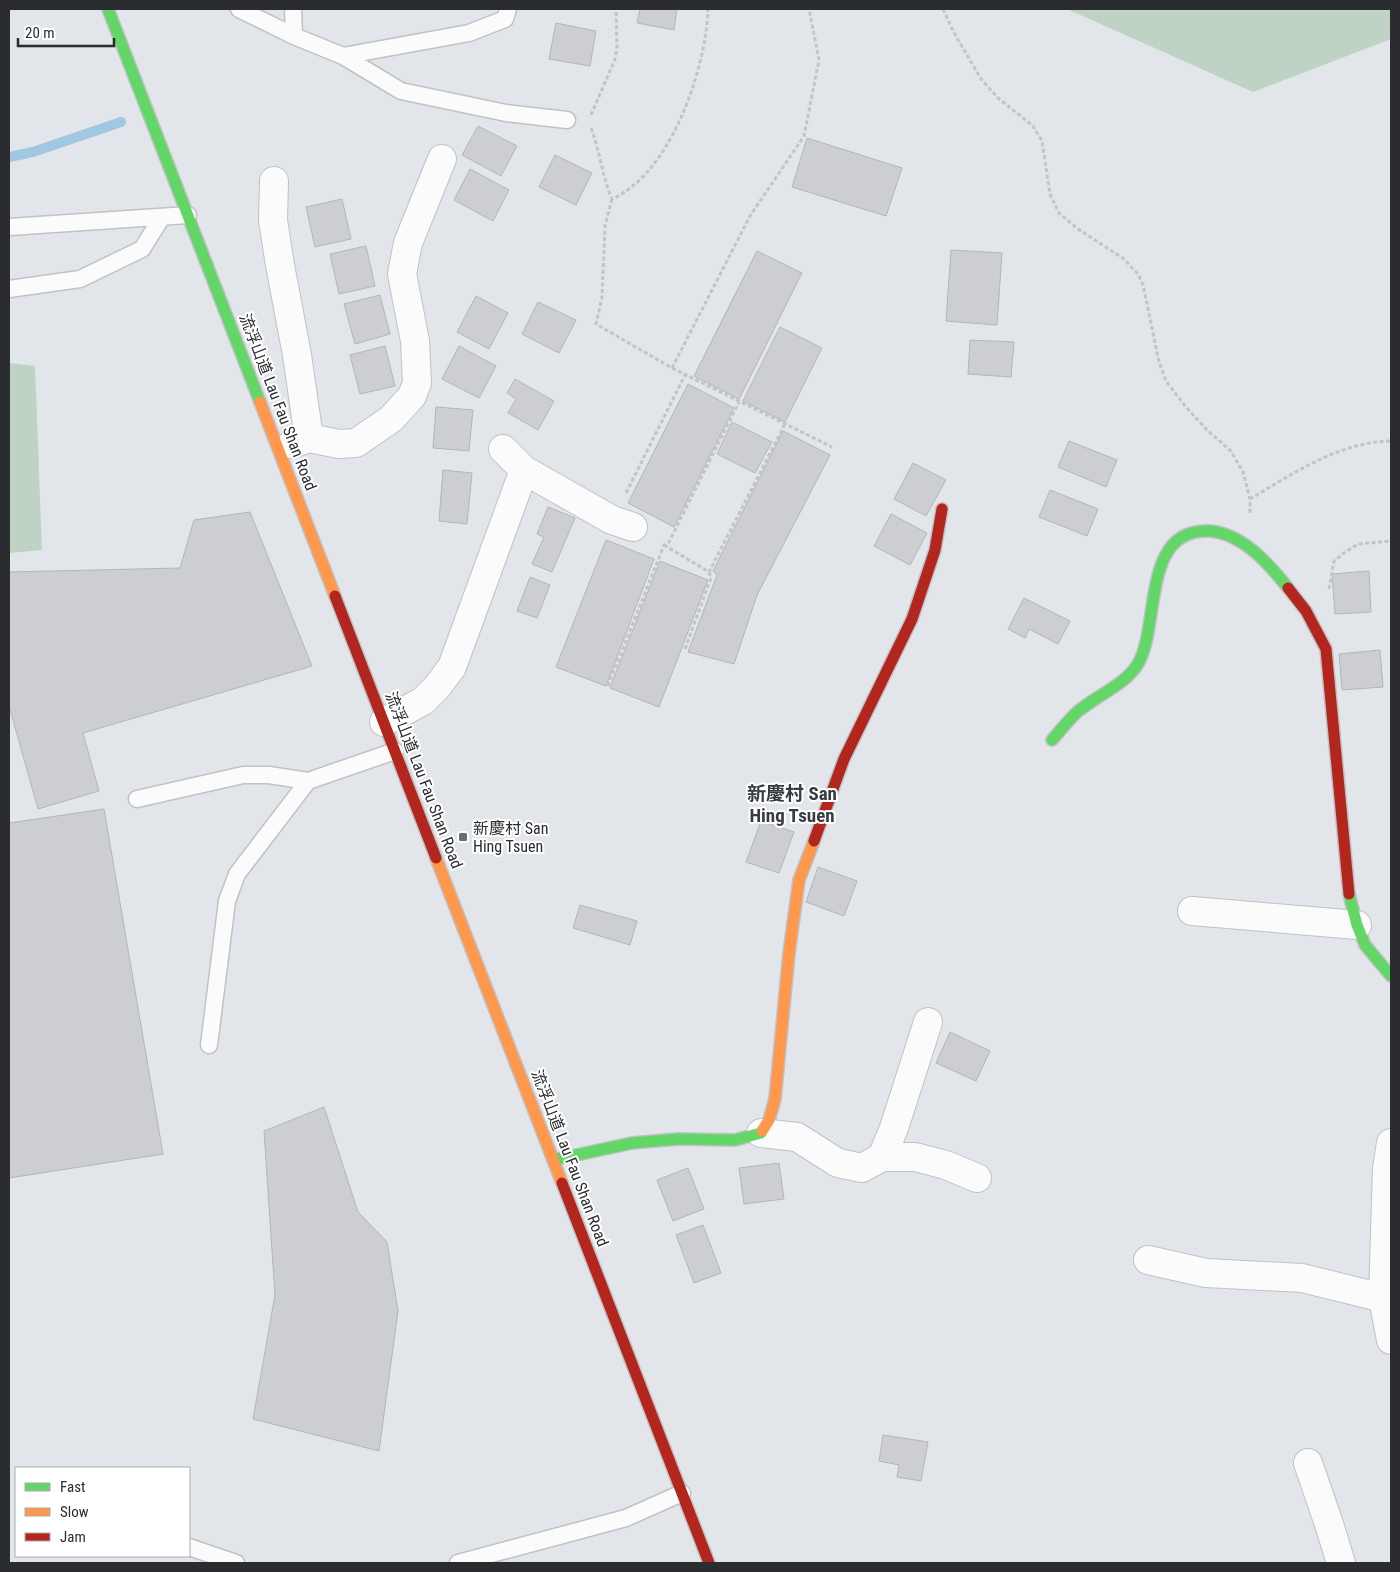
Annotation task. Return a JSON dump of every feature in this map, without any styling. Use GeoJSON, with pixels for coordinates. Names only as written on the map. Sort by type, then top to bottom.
{"type":"FeatureCollection","features":[{"type":"Feature","properties":{"kind":"street","name":"流浮山道 Lau Fau Shan Road"},"geometry":{"type":"LineString","coordinates":[[108,9],[709,1563]]}},
{"type":"Feature","properties":{"kind":"street"},"geometry":{"type":"LineString","coordinates":[[279,449],[309,438],[340,444],[356,443],[391,419],[412,396],[417,383],[415,341],[402,274],[408,243],[442,159]]}},
{"type":"Feature","properties":{"kind":"street"},"geometry":{"type":"LineString","coordinates":[[274,181],[273,220],[297,355],[309,438]]}},
{"type":"Feature","properties":{"kind":"street"},"geometry":{"type":"LineString","coordinates":[[503,449],[524,470],[622,523]]}},
{"type":"Feature","properties":{"kind":"street"},"geometry":{"type":"LineString","coordinates":[[384,722],[423,701],[437,687],[452,667],[524,470]]}},
{"type":"Feature","properties":{"kind":"street"},"geometry":{"type":"LineString","coordinates":[[761,1133],[769,1120],[775,1099],[789,953],[800,880],[844,759],[912,619],[935,550],[942,509]]}},
{"type":"Feature","properties":{"kind":"street"},"geometry":{"type":"LineString","coordinates":[[1052,740],[1075,714],[1106,691],[1125,680],[1139,662],[1146,641],[1161,564],[1171,545],[1186,535],[1204,531],[1218,532],[1237,540],[1251,549],[1266,562],[1306,611],[1326,649],[1349,897],[1365,945],[1391,976]]}},
{"type":"Feature","properties":{"kind":"street"},"geometry":{"type":"LineString","coordinates":[[1192,911],[1357,925]]}},
{"type":"Feature","properties":{"kind":"street"},"geometry":{"type":"LineString","coordinates":[[882,1157],[894,1128],[928,1022]]}},
{"type":"Feature","properties":{"kind":"street"},"geometry":{"type":"LineString","coordinates":[[553,1160],[632,1143],[678,1140],[735,1140],[761,1133],[797,1137],[838,1163],[862,1168],[882,1157],[915,1157],[946,1165],[977,1178]]}},
{"type":"Feature","properties":{"kind":"street"},"geometry":{"type":"LineString","coordinates":[[1391,1143],[1387,1169],[1383,1298],[1391,1340]]}},
{"type":"Feature","properties":{"kind":"street"},"geometry":{"type":"LineString","coordinates":[[1148,1260],[1206,1273],[1302,1278],[1383,1298]]}},
{"type":"Feature","properties":{"kind":"street"},"geometry":{"type":"LineString","coordinates":[[1308,1463],[1341,1563]]}},
{"type":"Feature","properties":{"kind":"lane"},"geometry":{"type":"LineString","coordinates":[[239,9],[294,36],[343,56],[401,91],[506,113],[566,120]]}},
{"type":"Feature","properties":{"kind":"lane"},"geometry":{"type":"LineString","coordinates":[[293,9],[294,36]]}},
{"type":"Feature","properties":{"kind":"lane"},"geometry":{"type":"LineString","coordinates":[[343,56],[469,33],[505,19],[508,9]]}},
{"type":"Feature","properties":{"kind":"lane"},"geometry":{"type":"LineString","coordinates":[[9,227],[188,215]]}},
{"type":"Feature","properties":{"kind":"lane"},"geometry":{"type":"LineString","coordinates":[[9,289],[80,279],[142,249],[162,217]]}},
{"type":"Feature","properties":{"kind":"lane"},"geometry":{"type":"LineString","coordinates":[[137,799],[243,775],[269,775],[308,781],[395,751]]}},
{"type":"Feature","properties":{"kind":"lane"},"geometry":{"type":"LineString","coordinates":[[208,1045],[227,901],[237,874],[308,781]]}},
{"type":"Feature","properties":{"kind":"lane"},"geometry":{"type":"LineString","coordinates":[[458,1563],[626,1518],[682,1493]]}},
{"type":"Feature","properties":{"kind":"lane"},"geometry":{"type":"LineString","coordinates":[[190,1547],[236,1563]]}},
{"type":"Feature","properties":{"kind":"path"},"geometry":{"type":"LineString","coordinates":[[616,9],[617,48],[615,59],[590,121],[597,145],[604,183],[612,199],[606,226],[602,297],[596,324],[685,375],[832,448]]}},
{"type":"Feature","properties":{"kind":"path"},"geometry":{"type":"LineString","coordinates":[[612,199],[619,196],[635,183],[653,164],[679,122],[698,73],[704,45],[708,9]]}},
{"type":"Feature","properties":{"kind":"path"},"geometry":{"type":"LineString","coordinates":[[672,368],[750,216],[804,136],[819,60],[809,9]]}},
{"type":"Feature","properties":{"kind":"path"},"geometry":{"type":"LineString","coordinates":[[943,9],[981,79],[998,98],[1033,126],[1042,141],[1050,194],[1060,213],[1078,229],[1124,259],[1138,274],[1159,362],[1166,381],[1207,430],[1231,451],[1243,472],[1250,499],[1251,549]]}},
{"type":"Feature","properties":{"kind":"path"},"geometry":{"type":"LineString","coordinates":[[685,375],[622,523],[709,572],[711,578],[685,649]]}},
{"type":"Feature","properties":{"kind":"path"},"geometry":{"type":"LineString","coordinates":[[608,686],[664,545],[669,542],[739,402]]}},
{"type":"Feature","properties":{"kind":"path"},"geometry":{"type":"LineString","coordinates":[[709,572],[785,424]]}},
{"type":"Feature","properties":{"kind":"path"},"geometry":{"type":"LineString","coordinates":[[1250,499],[1300,469],[1341,450],[1375,442],[1391,441]]}},
{"type":"Feature","properties":{"kind":"path"},"geometry":{"type":"LineString","coordinates":[[1328,594],[1334,561],[1358,544],[1391,541]]}},
{"type":"Feature","properties":{"kind":"green space"},"geometry":{"type":"Polygon","coordinates":[[[1067,9],[1391,9],[1391,39],[1253,92],[1067,9]]]}},
{"type":"Feature","properties":{"kind":"green space"},"geometry":{"type":"Polygon","coordinates":[[[9,363],[35,366],[42,550],[9,553],[9,363]]]}},
{"type":"Feature","properties":{"kind":"building"},"geometry":{"type":"Polygon","coordinates":[[[640,9],[677,9],[674,30],[637,23],[640,9]]]}},
{"type":"Feature","properties":{"kind":"building"},"geometry":{"type":"Polygon","coordinates":[[[556,23],[596,31],[590,66],[549,59],[556,23]]]}},
{"type":"Feature","properties":{"kind":"building"},"geometry":{"type":"Polygon","coordinates":[[[478,126],[517,146],[501,176],[462,155],[478,126]]]}},
{"type":"Feature","properties":{"kind":"building"},"geometry":{"type":"Polygon","coordinates":[[[807,138],[902,168],[886,216],[792,187],[807,138]]]}},
{"type":"Feature","properties":{"kind":"building"},"geometry":{"type":"Polygon","coordinates":[[[555,155],[592,173],[576,205],[539,187],[555,155]]]}},
{"type":"Feature","properties":{"kind":"building"},"geometry":{"type":"Polygon","coordinates":[[[470,169],[509,190],[493,221],[454,200],[470,169]]]}},
{"type":"Feature","properties":{"kind":"building"},"geometry":{"type":"Polygon","coordinates":[[[342,199],[351,239],[315,247],[306,207],[342,199]]]}},
{"type":"Feature","properties":{"kind":"building"},"geometry":{"type":"Polygon","coordinates":[[[366,246],[375,286],[339,294],[330,254],[366,246]]]}},
{"type":"Feature","properties":{"kind":"building"},"geometry":{"type":"Polygon","coordinates":[[[951,250],[1002,253],[997,325],[946,321],[951,250]]]}},
{"type":"Feature","properties":{"kind":"building"},"geometry":{"type":"Polygon","coordinates":[[[757,251],[802,273],[739,399],[694,376],[757,251]]]}},
{"type":"Feature","properties":{"kind":"building"},"geometry":{"type":"Polygon","coordinates":[[[380,295],[390,334],[355,344],[344,304],[380,295]]]}},
{"type":"Feature","properties":{"kind":"building"},"geometry":{"type":"Polygon","coordinates":[[[476,296],[508,313],[489,349],[457,332],[476,296]]]}},
{"type":"Feature","properties":{"kind":"building"},"geometry":{"type":"Polygon","coordinates":[[[538,302],[576,320],[559,353],[522,334],[538,302]]]}},
{"type":"Feature","properties":{"kind":"building"},"geometry":{"type":"Polygon","coordinates":[[[780,327],[822,348],[785,422],[743,401],[780,327]]]}},
{"type":"Feature","properties":{"kind":"building"},"geometry":{"type":"Polygon","coordinates":[[[970,340],[1014,342],[1011,377],[968,374],[970,340]]]}},
{"type":"Feature","properties":{"kind":"building"},"geometry":{"type":"Polygon","coordinates":[[[385,346],[395,386],[360,394],[350,355],[385,346]]]}},
{"type":"Feature","properties":{"kind":"building"},"geometry":{"type":"Polygon","coordinates":[[[459,346],[496,366],[479,398],[442,379],[459,346]]]}},
{"type":"Feature","properties":{"kind":"building"},"geometry":{"type":"Polygon","coordinates":[[[515,379],[554,401],[538,430],[508,413],[516,399],[507,393],[515,379]]]}},
{"type":"Feature","properties":{"kind":"building"},"geometry":{"type":"Polygon","coordinates":[[[688,384],[734,408],[674,527],[628,503],[688,384]]]}},
{"type":"Feature","properties":{"kind":"building"},"geometry":{"type":"Polygon","coordinates":[[[436,407],[473,410],[469,451],[433,448],[436,407]]]}},
{"type":"Feature","properties":{"kind":"building"},"geometry":{"type":"Polygon","coordinates":[[[732,422],[772,442],[755,473],[717,454],[732,422]]]}},
{"type":"Feature","properties":{"kind":"building"},"geometry":{"type":"Polygon","coordinates":[[[783,431],[830,455],[757,595],[734,664],[688,652],[717,575],[713,571],[783,431]]]}},
{"type":"Feature","properties":{"kind":"building"},"geometry":{"type":"Polygon","coordinates":[[[1069,441],[1117,460],[1106,487],[1058,467],[1069,441]]]}},
{"type":"Feature","properties":{"kind":"building"},"geometry":{"type":"Polygon","coordinates":[[[913,463],[946,480],[926,516],[894,499],[913,463]]]}},
{"type":"Feature","properties":{"kind":"building"},"geometry":{"type":"Polygon","coordinates":[[[443,470],[472,473],[467,524],[439,521],[443,470]]]}},
{"type":"Feature","properties":{"kind":"building"},"geometry":{"type":"Polygon","coordinates":[[[1050,490],[1098,509],[1087,536],[1039,517],[1050,490]]]}},
{"type":"Feature","properties":{"kind":"building"},"geometry":{"type":"Polygon","coordinates":[[[548,507],[575,518],[552,572],[532,564],[544,537],[537,534],[548,507]]]}},
{"type":"Feature","properties":{"kind":"building"},"geometry":{"type":"Polygon","coordinates":[[[250,512],[312,666],[83,733],[99,791],[38,809],[9,706],[9,572],[180,568],[194,520],[250,512]]]}},
{"type":"Feature","properties":{"kind":"building"},"geometry":{"type":"Polygon","coordinates":[[[891,514],[927,533],[910,565],[874,546],[891,514]]]}},
{"type":"Feature","properties":{"kind":"building"},"geometry":{"type":"Polygon","coordinates":[[[606,540],[654,559],[606,686],[556,667],[606,540]]]}},
{"type":"Feature","properties":{"kind":"building"},"geometry":{"type":"Polygon","coordinates":[[[660,561],[708,580],[659,707],[610,688],[660,561]]]}},
{"type":"Feature","properties":{"kind":"building"},"geometry":{"type":"Polygon","coordinates":[[[1369,571],[1371,612],[1335,614],[1332,574],[1369,571]]]}},
{"type":"Feature","properties":{"kind":"building"},"geometry":{"type":"Polygon","coordinates":[[[530,577],[550,585],[537,618],[517,611],[530,577]]]}},
{"type":"Feature","properties":{"kind":"building"},"geometry":{"type":"Polygon","coordinates":[[[1024,598],[1070,621],[1058,644],[1029,629],[1025,638],[1008,629],[1024,598]]]}},
{"type":"Feature","properties":{"kind":"building"},"geometry":{"type":"Polygon","coordinates":[[[1380,650],[1383,687],[1342,690],[1339,654],[1380,650]]]}},
{"type":"Feature","properties":{"kind":"building"},"geometry":{"type":"Polygon","coordinates":[[[104,809],[163,1154],[9,1178],[9,823],[104,809]]]}},
{"type":"Feature","properties":{"kind":"building"},"geometry":{"type":"Polygon","coordinates":[[[761,821],[794,832],[779,873],[746,862],[761,821]]]}},
{"type":"Feature","properties":{"kind":"building"},"geometry":{"type":"Polygon","coordinates":[[[818,867],[857,881],[844,916],[806,902],[818,867]]]}},
{"type":"Feature","properties":{"kind":"building"},"geometry":{"type":"Polygon","coordinates":[[[580,905],[637,921],[630,945],[573,928],[580,905]]]}},
{"type":"Feature","properties":{"kind":"building"},"geometry":{"type":"Polygon","coordinates":[[[950,1032],[990,1051],[976,1081],[936,1063],[950,1032]]]}},
{"type":"Feature","properties":{"kind":"building"},"geometry":{"type":"Polygon","coordinates":[[[324,1107],[358,1212],[387,1242],[398,1311],[379,1451],[253,1419],[275,1295],[264,1131],[324,1107]]]}},
{"type":"Feature","properties":{"kind":"building"},"geometry":{"type":"Polygon","coordinates":[[[779,1163],[784,1199],[744,1204],[739,1168],[779,1163]]]}},
{"type":"Feature","properties":{"kind":"building"},"geometry":{"type":"Polygon","coordinates":[[[688,1168],[704,1209],[673,1221],[657,1180],[688,1168]]]}},
{"type":"Feature","properties":{"kind":"building"},"geometry":{"type":"Polygon","coordinates":[[[703,1225],[721,1273],[694,1283],[676,1235],[703,1225]]]}},
{"type":"Feature","properties":{"kind":"building"},"geometry":{"type":"Polygon","coordinates":[[[883,1435],[928,1442],[921,1481],[897,1477],[899,1465],[879,1461],[883,1435]]]}},
{"type":"Feature","properties":{"kind":"waterway"},"geometry":{"type":"LineString","coordinates":[[9,157],[33,152],[121,122]]}},
{"type":"Feature","properties":{"kind":"traffic: fast"},"geometry":{"type":"LineString","coordinates":[[108,9],[260,402]]}},
{"type":"Feature","properties":{"kind":"traffic: fast"},"geometry":{"type":"LineString","coordinates":[[1052,740],[1075,714],[1118,684],[1134,670],[1145,645],[1157,580],[1163,560],[1173,544],[1188,534],[1210,531],[1222,533],[1233,538],[1264,560],[1288,588]]}},
{"type":"Feature","properties":{"kind":"traffic: fast"},"geometry":{"type":"LineString","coordinates":[[1349,894],[1357,925],[1365,945],[1391,976]]}},
{"type":"Feature","properties":{"kind":"traffic: fast"},"geometry":{"type":"LineString","coordinates":[[553,1160],[632,1143],[678,1139],[735,1140],[761,1133],[762,1131]]}},
{"type":"Feature","properties":{"kind":"traffic: slow"},"geometry":{"type":"LineString","coordinates":[[260,402],[335,596]]}},
{"type":"Feature","properties":{"kind":"traffic: slow"},"geometry":{"type":"LineString","coordinates":[[762,1131],[769,1120],[775,1099],[789,953],[799,880],[814,841]]}},
{"type":"Feature","properties":{"kind":"traffic: slow"},"geometry":{"type":"LineString","coordinates":[[436,858],[562,1183]]}},
{"type":"Feature","properties":{"kind":"traffic: jam"},"geometry":{"type":"LineString","coordinates":[[814,841],[844,759],[912,619],[935,550],[942,509]]}},
{"type":"Feature","properties":{"kind":"traffic: jam"},"geometry":{"type":"LineString","coordinates":[[1288,588],[1306,611],[1326,649],[1349,894]]}},
{"type":"Feature","properties":{"kind":"traffic: jam"},"geometry":{"type":"LineString","coordinates":[[335,596],[436,858]]}},
{"type":"Feature","properties":{"kind":"traffic: jam"},"geometry":{"type":"LineString","coordinates":[[562,1183],[709,1563]]}},
{"type":"Feature","properties":{"kind":"place","name":"新慶村 San Hing Tsuen"},"geometry":{"type":"Point","coordinates":[463,837]}},
{"type":"Feature","properties":{"kind":"district","name":"新慶村 San Hing Tsuen"},"geometry":{"type":"Point","coordinates":[792,804]}}]}
